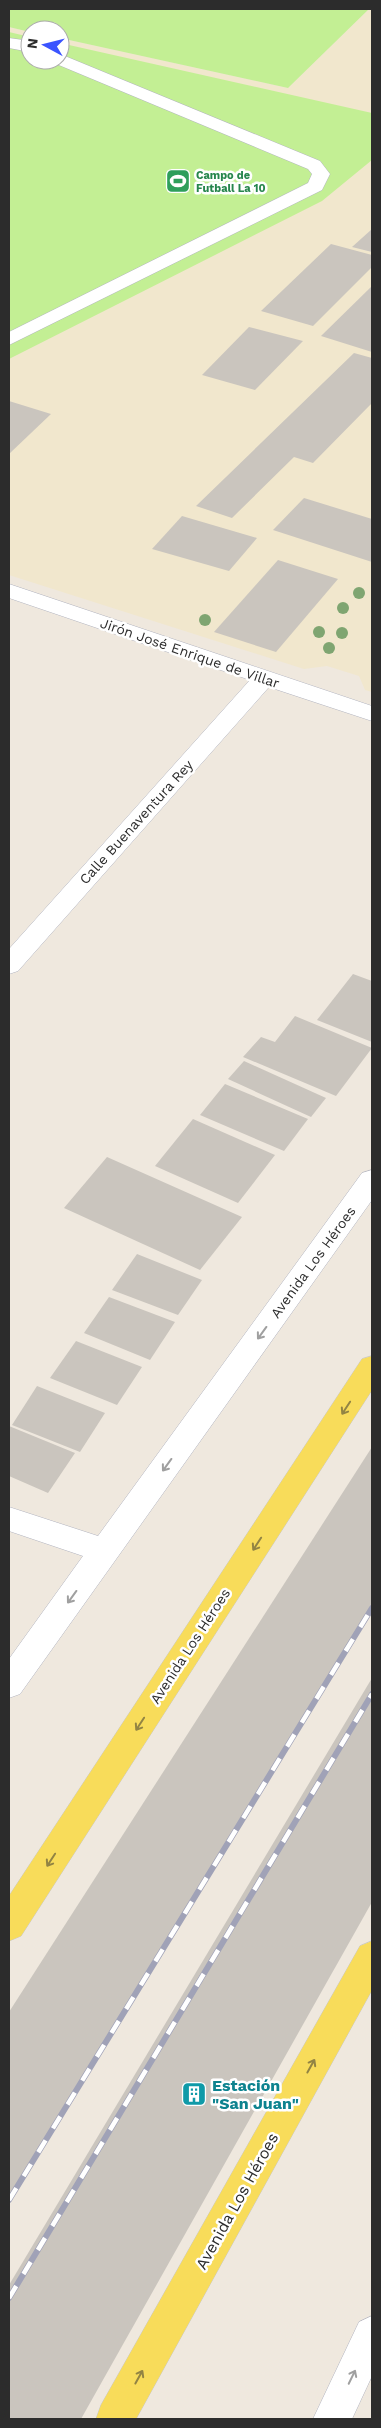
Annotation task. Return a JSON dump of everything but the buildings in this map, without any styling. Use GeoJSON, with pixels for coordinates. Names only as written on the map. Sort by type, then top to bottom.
{"type":"FeatureCollection","features":[{"type":"Feature","properties":{"kind":"main road","name":"Avenida Los Héroes"},"geometry":{"type":"LineString","coordinates":[[9,1925],[372,1367]]}},
{"type":"Feature","properties":{"kind":"main road","name":"Avenida Los Héroes"},"geometry":{"type":"LineString","coordinates":[[115,2419],[372,1956]]}},
{"type":"Feature","properties":{"kind":"street"},"geometry":{"type":"LineString","coordinates":[[9,338],[316,186],[321,174],[314,165],[70,63]]}},
{"type":"Feature","properties":{"kind":"street","name":"Jirón José Enrique de Villar"},"geometry":{"type":"LineString","coordinates":[[9,591],[264,679],[372,714]]}},
{"type":"Feature","properties":{"kind":"street","name":"Calle Buenaventura Rey"},"geometry":{"type":"LineString","coordinates":[[9,965],[264,679]]}},
{"type":"Feature","properties":{"kind":"street","name":"Avenida Los Héroes"},"geometry":{"type":"LineString","coordinates":[[9,1684],[372,1180]]}},
{"type":"Feature","properties":{"kind":"street"},"geometry":{"type":"LineString","coordinates":[[9,1519],[105,1551]]}},
{"type":"Feature","properties":{"kind":"street"},"geometry":{"type":"LineString","coordinates":[[332,2419],[372,2335]]}},
{"type":"Feature","properties":{"kind":"shaded area"},"geometry":{"type":"Polygon","coordinates":[[[369,9],[372,9],[372,229],[353,247],[372,252],[372,692],[365,690],[359,676],[327,666],[304,669],[9,575],[9,27],[20,30],[20,70],[70,70],[70,40],[288,88],[369,9]]]}},
{"type":"Feature","properties":{"kind":"green space"},"geometry":{"type":"Polygon","coordinates":[[[9,9],[369,9],[288,88],[70,40],[70,20],[20,20],[20,30],[9,27],[9,9]]]}},
{"type":"Feature","properties":{"kind":"green space","name":"Campo de Futball La 10"},"geometry":{"type":"Polygon","coordinates":[[[9,32],[20,35],[20,70],[70,70],[70,45],[372,113],[372,160],[322,201],[9,359],[9,32]]]}},
{"type":"Feature","properties":{"kind":"railway"},"geometry":{"type":"LineString","coordinates":[[9,2200],[372,1608]]}},
{"type":"Feature","properties":{"kind":"railway"},"geometry":{"type":"LineString","coordinates":[[9,2298],[372,1694]]}},
{"type":"Feature","properties":{"kind":"place","name":"Campo de Futball La 10"},"geometry":{"type":"Point","coordinates":[178,181]}},
{"type":"Feature","properties":{"kind":"place","name":"Estación \"San Juan\""},"geometry":{"type":"Point","coordinates":[194,2094]}}]}
